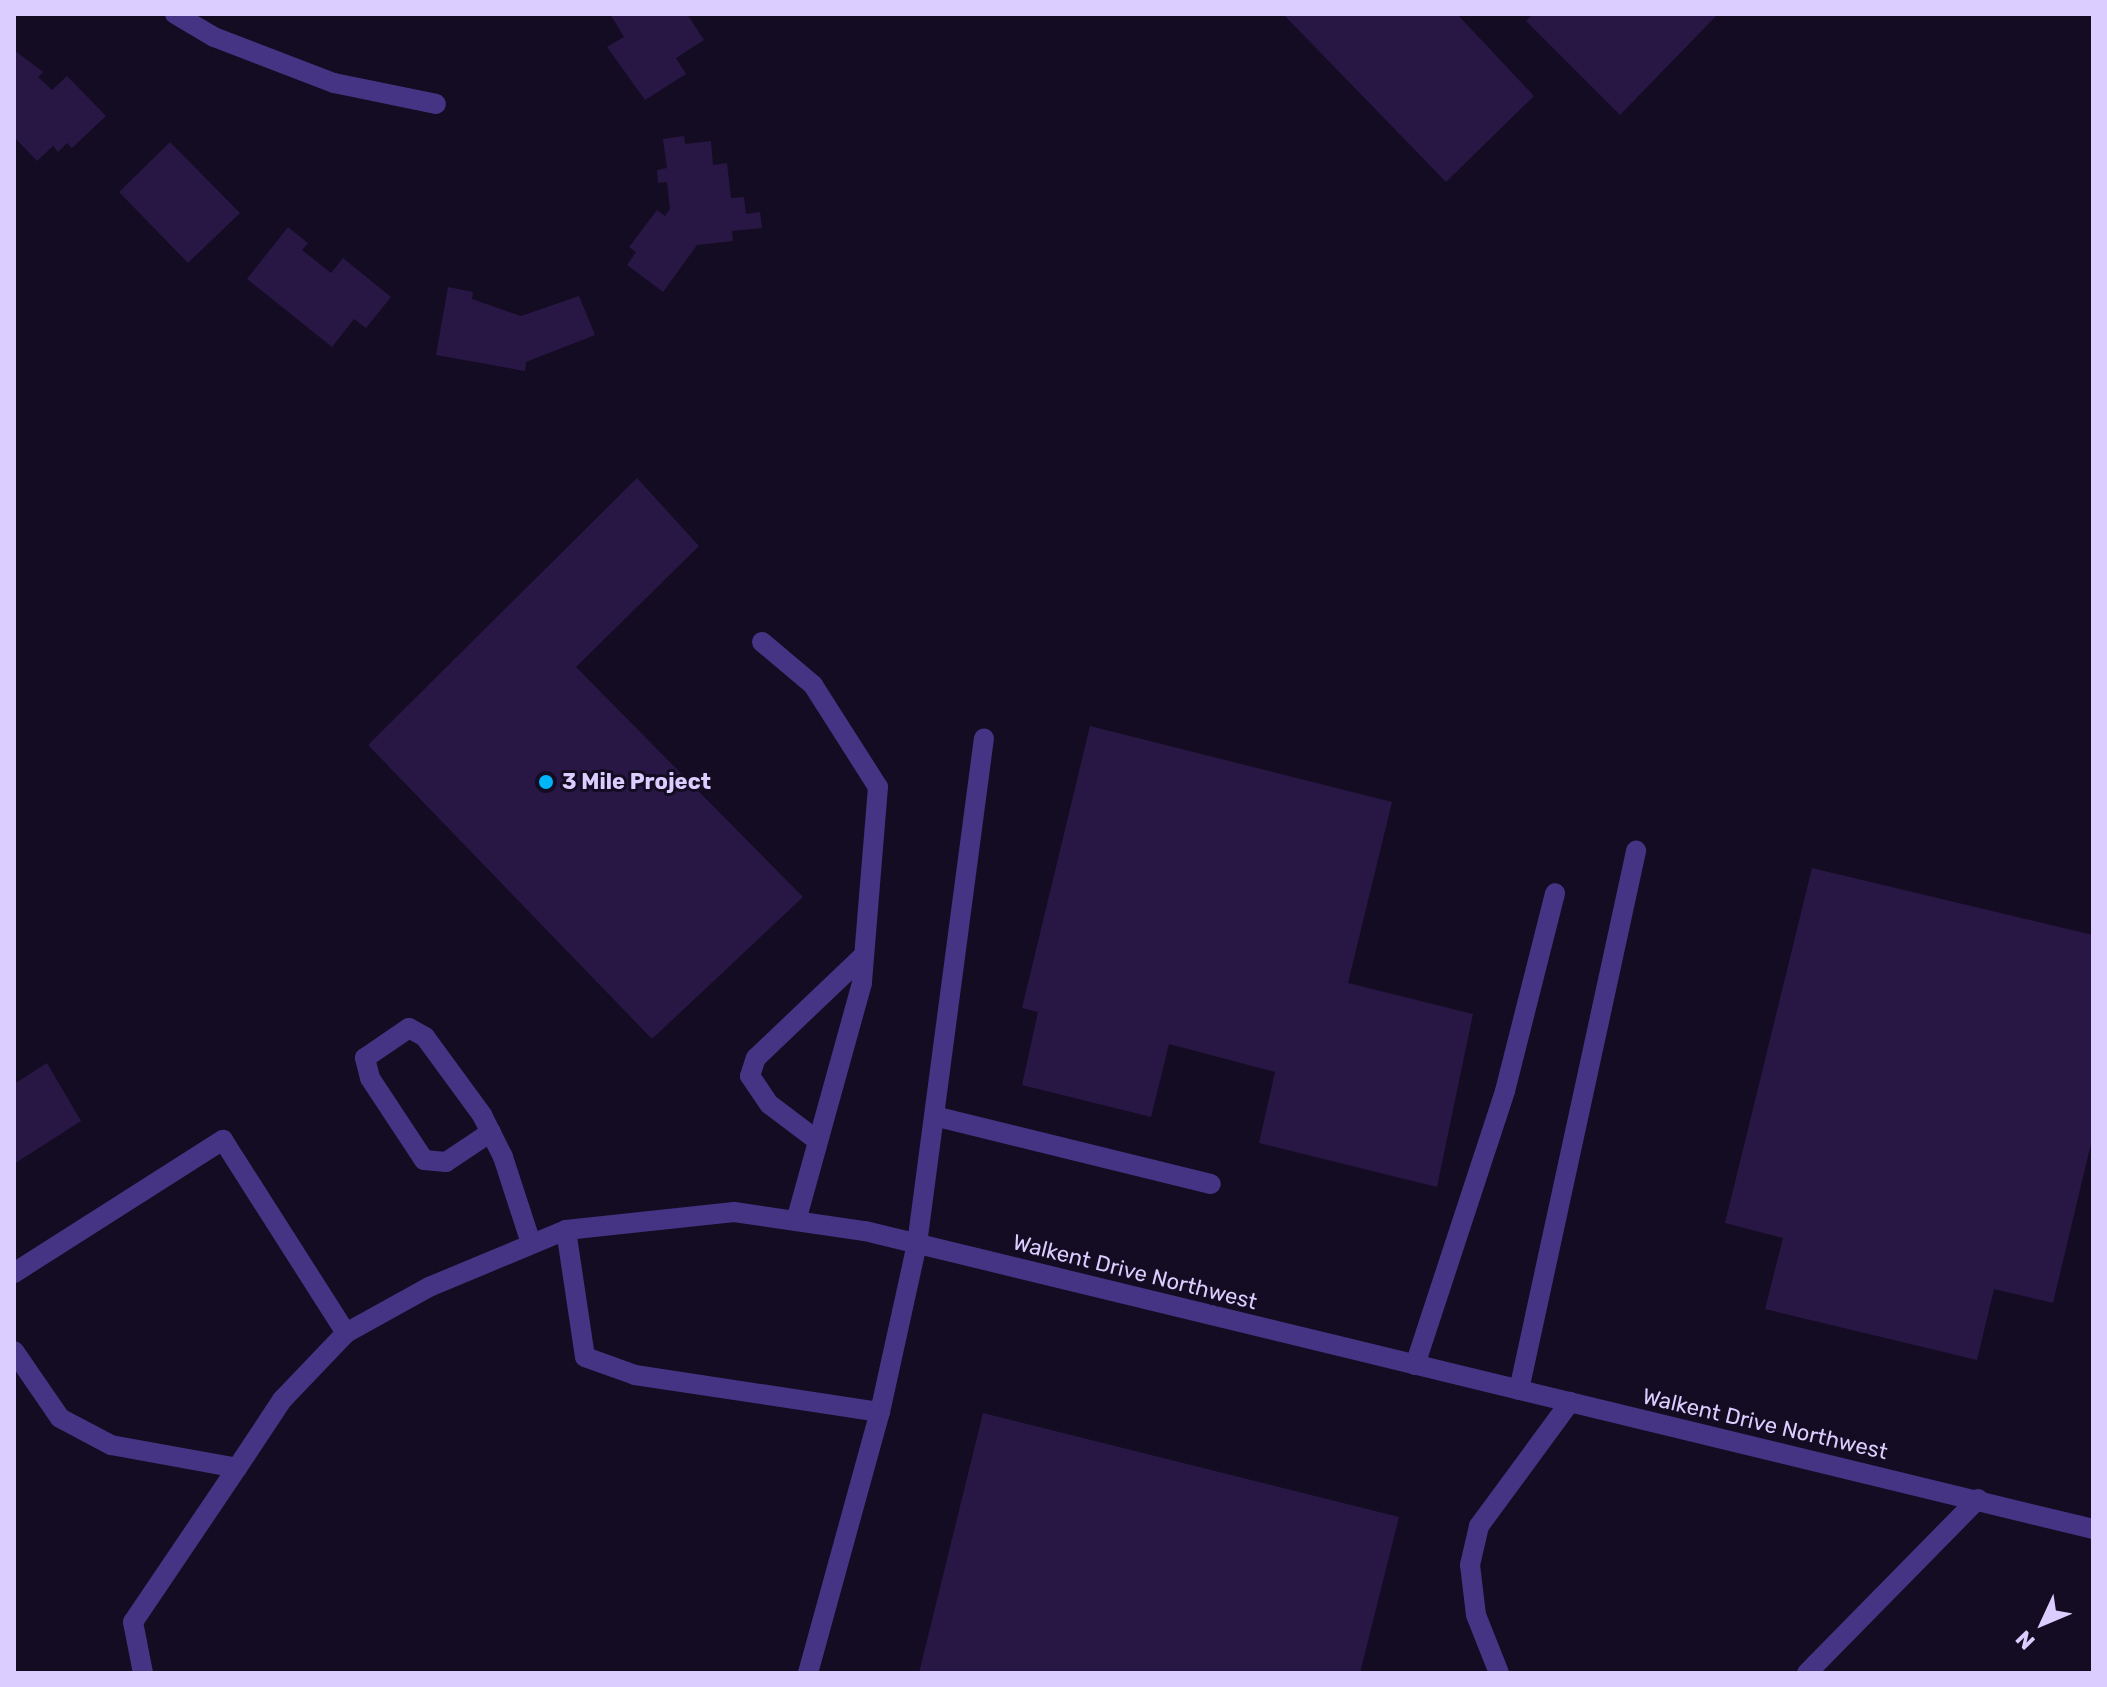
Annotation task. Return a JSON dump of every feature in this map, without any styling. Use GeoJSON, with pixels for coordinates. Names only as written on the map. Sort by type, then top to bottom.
{"type":"FeatureCollection","features":[{"type":"Feature","properties":{"kind":"street"},"geometry":{"type":"LineString","coordinates":[[175,14],[214,37],[334,83],[436,104]]}},
{"type":"Feature","properties":{"kind":"street"},"geometry":{"type":"LineString","coordinates":[[762,642],[813,685],[878,787],[864,955],[796,1221]]}},
{"type":"Feature","properties":{"kind":"street"},"geometry":{"type":"LineString","coordinates":[[808,1673],[880,1412],[917,1244],[984,738]]}},
{"type":"Feature","properties":{"kind":"street"},"geometry":{"type":"LineString","coordinates":[[1519,1390],[1636,851]]}},
{"type":"Feature","properties":{"kind":"street"},"geometry":{"type":"LineString","coordinates":[[1415,1365],[1505,1091],[1555,893]]}},
{"type":"Feature","properties":{"kind":"street"},"geometry":{"type":"LineString","coordinates":[[818,1141],[769,1104],[750,1076],[756,1058],[864,955]]}},
{"type":"Feature","properties":{"kind":"street"},"geometry":{"type":"LineString","coordinates":[[491,1132],[446,1162],[424,1160],[370,1078],[365,1058],[409,1028],[453,1069],[491,1132],[531,1243]]}},
{"type":"Feature","properties":{"kind":"street"},"geometry":{"type":"LineString","coordinates":[[934,1116],[1211,1184]]}},
{"type":"Feature","properties":{"kind":"street"},"geometry":{"type":"LineString","coordinates":[[14,1273],[223,1140],[346,1333]]}},
{"type":"Feature","properties":{"kind":"street","name":"Walkent Drive Northwest"},"geometry":{"type":"LineString","coordinates":[[143,1673],[133,1622],[282,1400],[346,1333],[429,1287],[566,1230],[734,1212],[917,1244],[2093,1529]]}},
{"type":"Feature","properties":{"kind":"street"},"geometry":{"type":"LineString","coordinates":[[566,1230],[585,1357],[635,1375],[880,1412]]}},
{"type":"Feature","properties":{"kind":"street"},"geometry":{"type":"LineString","coordinates":[[14,1351],[60,1418],[98,1438],[237,1468]]}},
{"type":"Feature","properties":{"kind":"street"},"geometry":{"type":"LineString","coordinates":[[1499,1673],[1476,1615],[1470,1565],[1479,1526],[1570,1402]]}},
{"type":"Feature","properties":{"kind":"street"},"geometry":{"type":"LineString","coordinates":[[1807,1673],[1978,1499]]}},
{"type":"Feature","properties":{"kind":"building"},"geometry":{"type":"Polygon","coordinates":[[[610,14],[687,14],[704,40],[676,58],[686,74],[645,100],[607,47],[624,37],[610,14]]]}},
{"type":"Feature","properties":{"kind":"building"},"geometry":{"type":"Polygon","coordinates":[[[1283,14],[1457,14],[1534,96],[1446,182],[1283,14]]]}},
{"type":"Feature","properties":{"kind":"building"},"geometry":{"type":"Polygon","coordinates":[[[1533,14],[1718,14],[1620,115],[1526,21],[1533,14]]]}},
{"type":"Feature","properties":{"kind":"building"},"geometry":{"type":"Polygon","coordinates":[[[14,50],[43,72],[38,77],[52,90],[67,76],[106,116],[72,148],[67,143],[58,152],[53,146],[37,161],[14,137],[14,50]]]}},
{"type":"Feature","properties":{"kind":"building"},"geometry":{"type":"Polygon","coordinates":[[[684,136],[685,144],[711,141],[713,165],[727,163],[731,198],[744,197],[746,214],[760,212],[762,228],[732,231],[733,241],[697,245],[663,292],[627,265],[636,252],[629,247],[657,210],[665,216],[670,209],[667,182],[658,183],[657,170],[667,168],[663,139],[684,136]]]}},
{"type":"Feature","properties":{"kind":"building"},"geometry":{"type":"Polygon","coordinates":[[[170,142],[240,213],[188,263],[119,192],[170,142]]]}},
{"type":"Feature","properties":{"kind":"building"},"geometry":{"type":"Polygon","coordinates":[[[288,227],[308,243],[302,250],[331,273],[343,258],[391,297],[366,328],[354,319],[332,347],[247,279],[288,227]]]}},
{"type":"Feature","properties":{"kind":"building"},"geometry":{"type":"Polygon","coordinates":[[[448,287],[473,292],[472,299],[521,316],[579,296],[595,335],[526,362],[525,371],[436,355],[448,287]]]}},
{"type":"Feature","properties":{"kind":"building","name":"3 Mile Project"},"geometry":{"type":"Polygon","coordinates":[[[637,478],[699,546],[576,667],[803,897],[652,1039],[368,745],[637,478]]]}},
{"type":"Feature","properties":{"kind":"building"},"geometry":{"type":"Polygon","coordinates":[[[1090,726],[1392,802],[1348,983],[1473,1014],[1437,1187],[1259,1143],[1275,1072],[1169,1044],[1151,1117],[1022,1085],[1038,1012],[1022,1008],[1090,726]]]}},
{"type":"Feature","properties":{"kind":"building"},"geometry":{"type":"Polygon","coordinates":[[[1812,868],[2093,935],[2093,1135],[2053,1303],[1994,1289],[1977,1360],[1765,1309],[1783,1238],[1725,1223],[1812,868]]]}},
{"type":"Feature","properties":{"kind":"building"},"geometry":{"type":"Polygon","coordinates":[[[47,1063],[81,1121],[14,1164],[14,1084],[47,1063]]]}},
{"type":"Feature","properties":{"kind":"building"},"geometry":{"type":"Polygon","coordinates":[[[983,1413],[1399,1517],[1360,1673],[919,1673],[983,1413]]]}},
{"type":"Feature","properties":{"kind":"place","name":"3 Mile Project"},"geometry":{"type":"Point","coordinates":[546,782]}}]}
